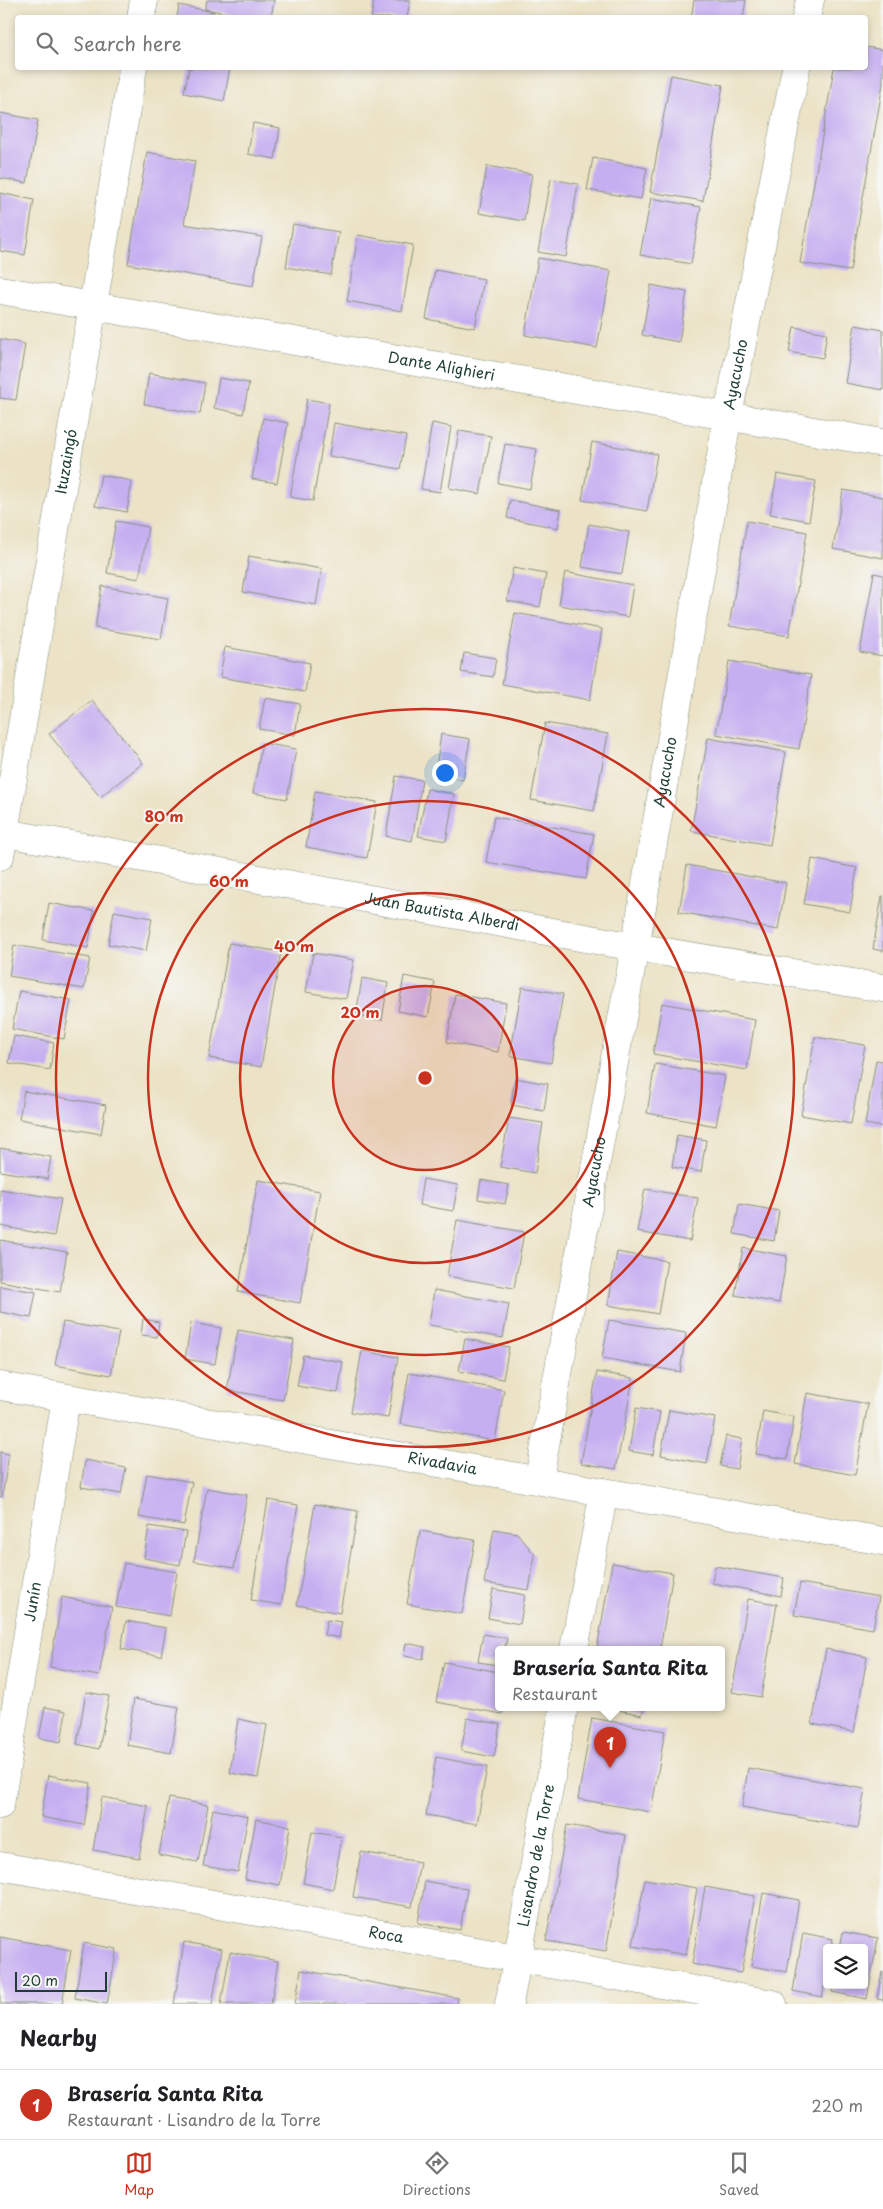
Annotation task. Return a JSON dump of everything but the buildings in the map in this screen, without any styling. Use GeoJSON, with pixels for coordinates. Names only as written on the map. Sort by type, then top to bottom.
{"type":"FeatureCollection","features":[{"type":"Feature","properties":{"kind":"street"},"geometry":{"type":"LineString","coordinates":[[142,15],[144,0]]}},
{"type":"Feature","properties":{"kind":"street"},"geometry":{"type":"LineString","coordinates":[[807,15],[810,0]]}},
{"type":"Feature","properties":{"kind":"street","name":"Ituzaingó"},"geometry":{"type":"LineString","coordinates":[[1,840],[133,70]]}},
{"type":"Feature","properties":{"kind":"street","name":"Ayacucho"},"geometry":{"type":"LineString","coordinates":[[539,1480],[728,415],[796,70]]}},
{"type":"Feature","properties":{"kind":"street","name":"Dante Alighieri"},"geometry":{"type":"LineString","coordinates":[[0,290],[883,443]]}},
{"type":"Feature","properties":{"kind":"street","name":"Juan Bautista Alberdi"},"geometry":{"type":"LineString","coordinates":[[1,840],[883,988]]}},
{"type":"Feature","properties":{"kind":"street","name":"Rivadavia"},"geometry":{"type":"LineString","coordinates":[[0,1386],[883,1541]]}},
{"type":"Feature","properties":{"kind":"street","name":"Junín"},"geometry":{"type":"LineString","coordinates":[[0,1805],[66,1398]]}},
{"type":"Feature","properties":{"kind":"street"},"geometry":{"type":"LineString","coordinates":[[575,1646],[604,1492]]}},
{"type":"Feature","properties":{"kind":"street","name":"Lisandro de la Torre"},"geometry":{"type":"LineString","coordinates":[[509,2004],[563,1711]]}},
{"type":"Feature","properties":{"kind":"street","name":"Roca"},"geometry":{"type":"LineString","coordinates":[[0,1866],[773,2004]]}},
{"type":"Feature","properties":{"kind":"place","name":"Brasería Santa Rita"},"geometry":{"type":"Point","coordinates":[610,1768]}}]}
